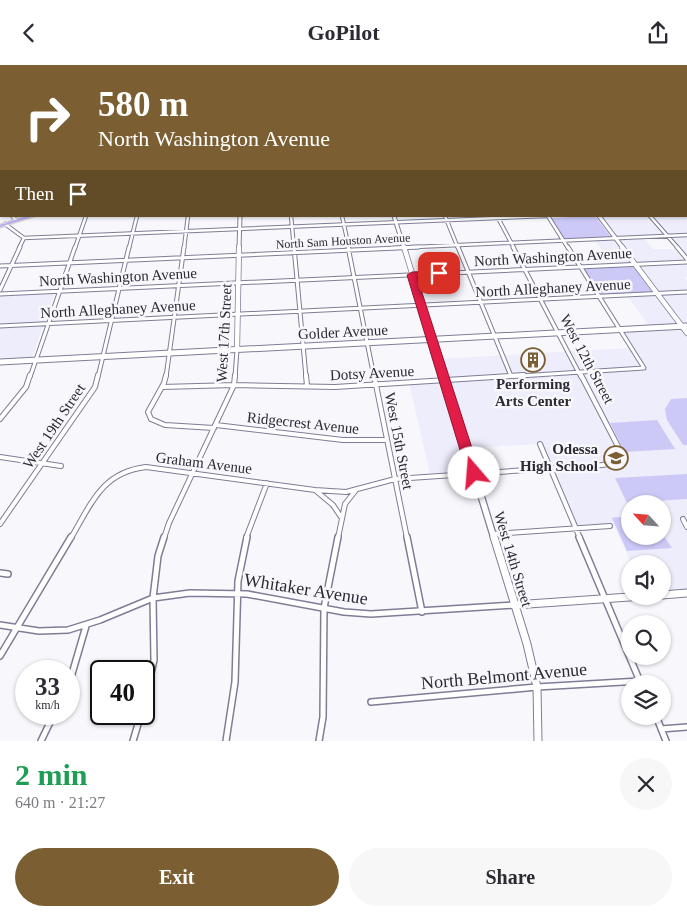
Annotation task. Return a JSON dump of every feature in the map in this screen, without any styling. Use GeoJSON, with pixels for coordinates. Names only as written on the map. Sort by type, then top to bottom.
{"type":"FeatureCollection","features":[{"type":"Feature","properties":{"kind":"main road"},"geometry":{"type":"LineString","coordinates":[[2,225],[29,217]]}},
{"type":"Feature","properties":{"kind":"main road","name":"Golder Avenue"},"geometry":{"type":"LineString","coordinates":[[0,362],[685,326]]}},
{"type":"Feature","properties":{"kind":"street"},"geometry":{"type":"LineString","coordinates":[[13,217],[16,221]]}},
{"type":"Feature","properties":{"kind":"street"},"geometry":{"type":"LineString","coordinates":[[0,419],[26,387],[86,217]]}},
{"type":"Feature","properties":{"kind":"street","name":"West 19th Street"},"geometry":{"type":"LineString","coordinates":[[0,524],[95,387],[104,357],[137,217]]}},
{"type":"Feature","properties":{"kind":"street"},"geometry":{"type":"LineString","coordinates":[[162,387],[170,353],[188,217]]}},
{"type":"Feature","properties":{"kind":"street","name":"West 17th Street"},"geometry":{"type":"LineString","coordinates":[[154,660],[153,597],[158,556],[169,523],[234,385],[237,350],[240,217]]}},
{"type":"Feature","properties":{"kind":"street"},"geometry":{"type":"LineString","coordinates":[[291,217],[307,386]]}},
{"type":"Feature","properties":{"kind":"street","name":"West 15th Street"},"geometry":{"type":"LineString","coordinates":[[342,217],[422,612]]}},
{"type":"Feature","properties":{"kind":"street"},"geometry":{"type":"LineString","coordinates":[[2,225],[24,238],[344,225],[395,219],[497,217]]}},
{"type":"Feature","properties":{"kind":"street","name":"West 12th Street"},"geometry":{"type":"LineString","coordinates":[[497,217],[623,456],[621,462]]}},
{"type":"Feature","properties":{"kind":"street"},"geometry":{"type":"LineString","coordinates":[[548,217],[621,330]]}},
{"type":"Feature","properties":{"kind":"street"},"geometry":{"type":"LineString","coordinates":[[600,217],[685,326],[687,333]]}},
{"type":"Feature","properties":{"kind":"street"},"geometry":{"type":"LineString","coordinates":[[651,217],[687,260]]}},
{"type":"Feature","properties":{"kind":"street"},"geometry":{"type":"LineString","coordinates":[[446,218],[511,376]]}},
{"type":"Feature","properties":{"kind":"street","name":"West 14th Street"},"geometry":{"type":"LineString","coordinates":[[395,219],[474,473],[537,687],[538,741]]}},
{"type":"Feature","properties":{"kind":"street","name":"North Sam Houston Avenue"},"geometry":{"type":"LineString","coordinates":[[0,265],[687,235]]}},
{"type":"Feature","properties":{"kind":"street"},"geometry":{"type":"LineString","coordinates":[[0,292],[24,238]]}},
{"type":"Feature","properties":{"kind":"street","name":"North Washington Avenue"},"geometry":{"type":"LineString","coordinates":[[0,292],[412,275],[687,260]]}},
{"type":"Feature","properties":{"kind":"street","name":"North Alleghaney Avenue"},"geometry":{"type":"LineString","coordinates":[[0,327],[687,292]]}},
{"type":"Feature","properties":{"kind":"street","name":"Dotsy Avenue"},"geometry":{"type":"LineString","coordinates":[[162,387],[376,384],[644,368],[621,330]]}},
{"type":"Feature","properties":{"kind":"street","name":"Ridgecrest Avenue"},"geometry":{"type":"LineString","coordinates":[[162,387],[149,409],[149,416],[152,421],[161,424],[215,426],[343,440],[387,440]]}},
{"type":"Feature","properties":{"kind":"street"},"geometry":{"type":"LineString","coordinates":[[540,443],[637,675]]}},
{"type":"Feature","properties":{"kind":"street"},"geometry":{"type":"LineString","coordinates":[[0,457],[61,466]]}},
{"type":"Feature","properties":{"kind":"street","name":"Graham Avenue"},"geometry":{"type":"LineString","coordinates":[[0,656],[98,492],[113,477],[133,469],[147,467],[193,472],[315,491],[342,492],[356,490],[374,482],[395,479],[607,465],[621,462]]}},
{"type":"Feature","properties":{"kind":"street"},"geometry":{"type":"LineString","coordinates":[[226,741],[236,667],[238,580],[246,539],[267,483]]}},
{"type":"Feature","properties":{"kind":"street"},"geometry":{"type":"LineString","coordinates":[[319,741],[323,717],[324,608],[341,517],[345,504],[356,490]]}},
{"type":"Feature","properties":{"kind":"street"},"geometry":{"type":"LineString","coordinates":[[315,491],[333,505],[341,517]]}},
{"type":"Feature","properties":{"kind":"street"},"geometry":{"type":"LineString","coordinates":[[683,519],[687,527]]}},
{"type":"Feature","properties":{"kind":"street"},"geometry":{"type":"LineString","coordinates":[[492,534],[610,526]]}},
{"type":"Feature","properties":{"kind":"street"},"geometry":{"type":"LineString","coordinates":[[0,573],[8,574]]}},
{"type":"Feature","properties":{"kind":"street","name":"Whitaker Avenue"},"geometry":{"type":"LineString","coordinates":[[0,625],[50,631],[86,626],[153,597],[190,593],[238,593],[371,614],[621,598]]}},
{"type":"Feature","properties":{"kind":"street"},"geometry":{"type":"LineString","coordinates":[[671,594],[687,593]]}},
{"type":"Feature","properties":{"kind":"street"},"geometry":{"type":"LineString","coordinates":[[76,660],[86,626]]}},
{"type":"Feature","properties":{"kind":"street","name":"North Belmont Avenue"},"geometry":{"type":"LineString","coordinates":[[371,702],[537,687],[621,683]]}},
{"type":"Feature","properties":{"kind":"street"},"geometry":{"type":"LineString","coordinates":[[41,741],[49,725]]}},
{"type":"Feature","properties":{"kind":"street"},"geometry":{"type":"LineString","coordinates":[[133,741],[138,725]]}},
{"type":"Feature","properties":{"kind":"street"},"geometry":{"type":"LineString","coordinates":[[659,725],[666,741]]}},
{"type":"Feature","properties":{"kind":"street"},"geometry":{"type":"LineString","coordinates":[[661,729],[687,727]]}},
{"type":"Feature","properties":{"kind":"shaded area"},"geometry":{"type":"Polygon","coordinates":[[[596,217],[611,237],[564,239],[550,218],[596,217]]]}},
{"type":"Feature","properties":{"kind":"shaded area","name":"Odessa High School"},"geometry":{"type":"Polygon","coordinates":[[[600,217],[687,217],[687,277],[684,277],[687,281],[687,589],[671,590],[671,555],[628,555],[623,545],[671,545],[671,495],[621,495],[621,541],[614,526],[576,528],[540,444],[466,448],[474,473],[430,473],[409,383],[444,380],[438,359],[631,348],[623,332],[651,330],[654,333],[627,295],[657,294],[635,264],[618,265],[609,252],[603,252],[594,239],[615,238],[600,217]],[[667,236],[643,237],[653,249],[677,249],[667,236]]]}},
{"type":"Feature","properties":{"kind":"shaded area"},"geometry":{"type":"Polygon","coordinates":[[[633,266],[653,293],[600,295],[583,269],[633,266]]]}},
{"type":"Feature","properties":{"kind":"shaded area"},"geometry":{"type":"Polygon","coordinates":[[[54,294],[32,357],[0,360],[0,296],[54,294]]]}},
{"type":"Feature","properties":{"kind":"shaded area"},"geometry":{"type":"Polygon","coordinates":[[[687,398],[687,445],[683,445],[667,420],[665,409],[671,399],[687,398]]]}},
{"type":"Feature","properties":{"kind":"shaded area"},"geometry":{"type":"Polygon","coordinates":[[[657,420],[675,449],[625,452],[610,423],[657,420]]]}},
{"type":"Feature","properties":{"kind":"shaded area"},"geometry":{"type":"Polygon","coordinates":[[[687,474],[687,499],[671,500],[671,495],[623,495],[615,478],[687,474]]]}},
{"type":"Feature","properties":{"kind":"shaded area"},"geometry":{"type":"Polygon","coordinates":[[[621,517],[621,538],[612,518],[621,517]]]}},
{"type":"Feature","properties":{"kind":"shaded area"},"geometry":{"type":"Polygon","coordinates":[[[624,545],[670,545],[672,548],[627,551],[624,545]]]}},
{"type":"Feature","properties":{"kind":"place","name":"Performing Arts Center"},"geometry":{"type":"Point","coordinates":[533,360]}},
{"type":"Feature","properties":{"kind":"place","name":"Odessa High School"},"geometry":{"type":"Point","coordinates":[616,458]}},
{"type":"Feature","properties":{"kind":"route"},"geometry":{"type":"LineString","coordinates":[[439,273],[412,275],[474,473]]}}]}
